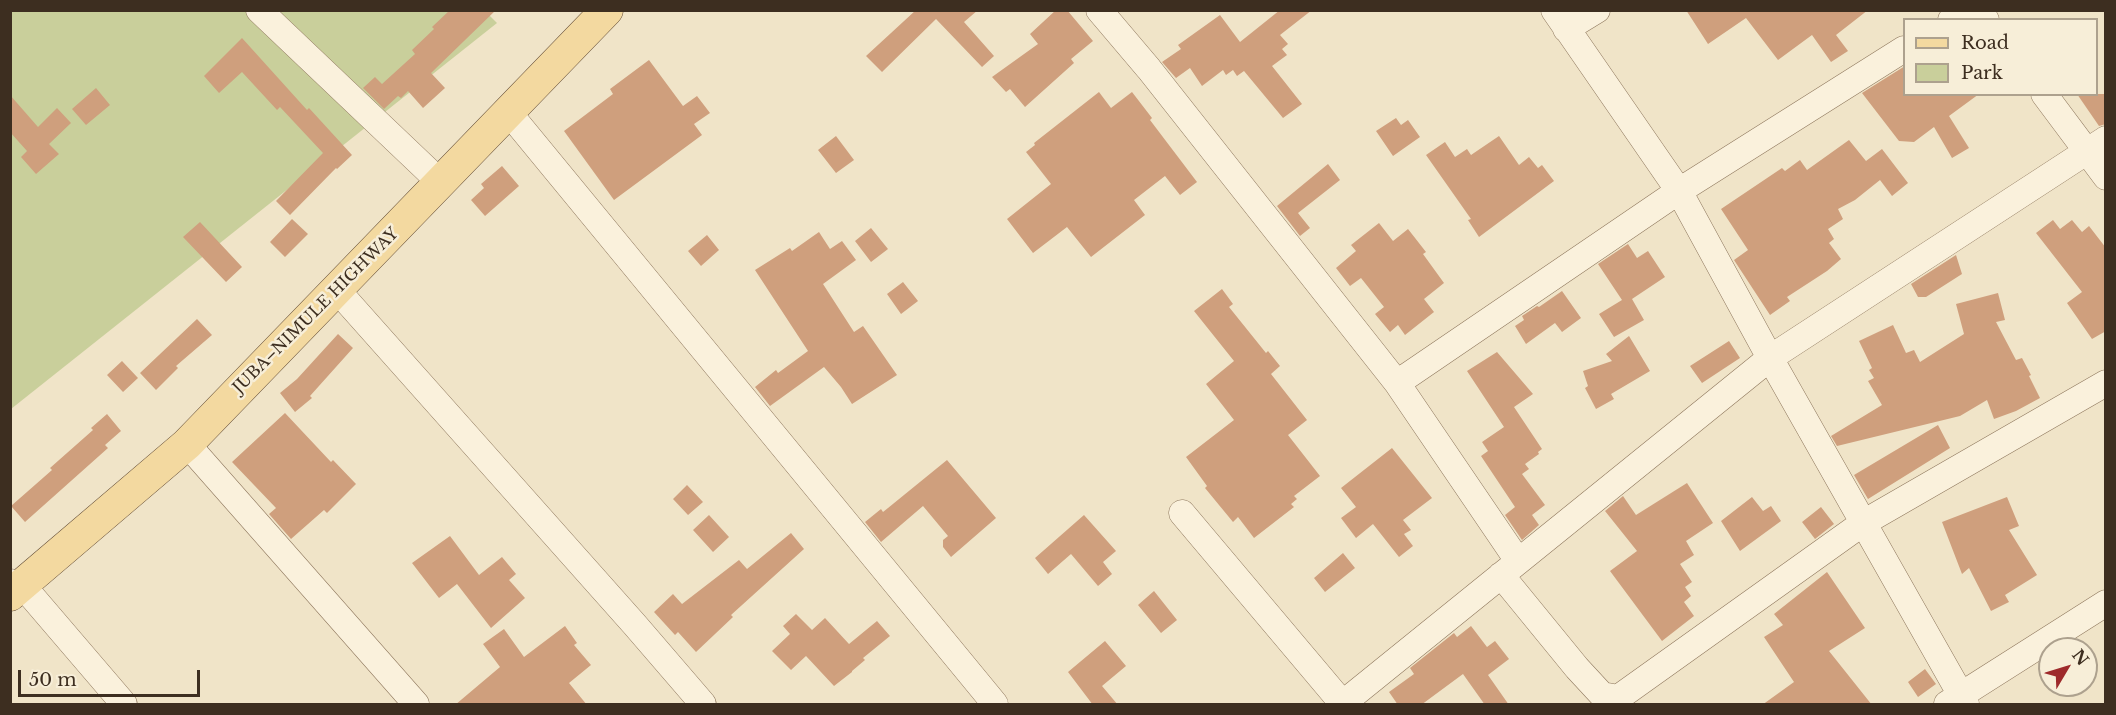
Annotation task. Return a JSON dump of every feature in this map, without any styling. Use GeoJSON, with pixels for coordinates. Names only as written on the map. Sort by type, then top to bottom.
{"type":"FeatureCollection","features":[{"type":"Feature","properties":{"kind":"main road","name":"JUBA–NIMULE HIGHWAY"},"geometry":{"type":"LineString","coordinates":[[15,588],[187,444],[607,10]]}},
{"type":"Feature","properties":{"kind":"street"},"geometry":{"type":"LineString","coordinates":[[259,10],[441,183]]}},
{"type":"Feature","properties":{"kind":"street"},"geometry":{"type":"LineString","coordinates":[[1099,10],[1149,69],[1397,382],[1510,568],[1577,668],[1602,695],[1618,698],[1863,523],[2106,383]]}},
{"type":"Feature","properties":{"kind":"street"},"geometry":{"type":"LineString","coordinates":[[1597,10],[1560,20],[1678,191],[1863,523],[1958,702],[2106,603]]}},
{"type":"Feature","properties":{"kind":"street"},"geometry":{"type":"LineString","coordinates":[[1397,382],[1678,191],[1903,50]]}},
{"type":"Feature","properties":{"kind":"street"},"geometry":{"type":"LineString","coordinates":[[2046,96],[2096,145],[2106,177]]}},
{"type":"Feature","properties":{"kind":"street"},"geometry":{"type":"LineString","coordinates":[[508,113],[995,705]]}},
{"type":"Feature","properties":{"kind":"street"},"geometry":{"type":"LineString","coordinates":[[1182,513],[1342,704],[1770,358],[2096,145]]}},
{"type":"Feature","properties":{"kind":"street"},"geometry":{"type":"LineString","coordinates":[[337,290],[635,625],[703,705]]}},
{"type":"Feature","properties":{"kind":"street"},"geometry":{"type":"LineString","coordinates":[[187,444],[416,705]]}},
{"type":"Feature","properties":{"kind":"street"},"geometry":{"type":"LineString","coordinates":[[15,588],[124,705]]}},
{"type":"Feature","properties":{"kind":"green space"},"geometry":{"type":"Polygon","coordinates":[[[484,10],[497,23],[11,409],[11,11],[484,10]]]}},
{"type":"Feature","properties":{"kind":"building"},"geometry":{"type":"Polygon","coordinates":[[[450,10],[496,10],[431,73],[445,88],[423,108],[408,91],[401,98],[398,96],[384,109],[363,88],[375,77],[382,84],[415,54],[412,50],[450,10]]]}},
{"type":"Feature","properties":{"kind":"building"},"geometry":{"type":"Polygon","coordinates":[[[916,10],[978,10],[964,22],[994,56],[982,67],[936,19],[882,72],[866,56],[916,10]]]}},
{"type":"Feature","properties":{"kind":"building"},"geometry":{"type":"Polygon","coordinates":[[[1056,10],[1067,10],[1093,41],[1071,59],[1074,63],[1025,107],[1010,89],[1006,92],[992,77],[1038,44],[1030,34],[1056,10]]]}},
{"type":"Feature","properties":{"kind":"building"},"geometry":{"type":"Polygon","coordinates":[[[1280,10],[1312,10],[1280,35],[1288,44],[1282,49],[1287,55],[1272,66],[1302,104],[1283,118],[1244,71],[1237,76],[1233,70],[1226,75],[1223,70],[1202,86],[1190,68],[1176,78],[1162,62],[1181,49],[1178,45],[1220,15],[1240,42],[1280,10]]]}},
{"type":"Feature","properties":{"kind":"building"},"geometry":{"type":"Polygon","coordinates":[[[1686,10],[1868,10],[1836,35],[1848,51],[1831,62],[1812,35],[1778,60],[1746,18],[1708,44],[1686,10]]]}},
{"type":"Feature","properties":{"kind":"building"},"geometry":{"type":"Polygon","coordinates":[[[242,38],[307,110],[309,108],[352,155],[290,215],[276,201],[323,153],[280,107],[277,110],[242,72],[219,93],[204,76],[242,38]]]}},
{"type":"Feature","properties":{"kind":"building"},"geometry":{"type":"Polygon","coordinates":[[[649,60],[683,106],[697,96],[710,113],[694,124],[702,135],[614,200],[564,131],[613,94],[610,89],[649,60]]]}},
{"type":"Feature","properties":{"kind":"building"},"geometry":{"type":"Polygon","coordinates":[[[1903,67],[1903,96],[1976,96],[1949,116],[1969,148],[1952,158],[1934,127],[1914,142],[1899,141],[1862,93],[1903,67]]]}},
{"type":"Feature","properties":{"kind":"building"},"geometry":{"type":"Polygon","coordinates":[[[96,88],[110,105],[86,125],[72,109],[96,88]]]}},
{"type":"Feature","properties":{"kind":"building"},"geometry":{"type":"Polygon","coordinates":[[[1099,92],[1111,108],[1132,92],[1152,118],[1150,120],[1197,182],[1180,195],[1165,176],[1134,200],[1145,215],[1091,257],[1067,227],[1033,253],[1007,219],[1051,184],[1026,152],[1035,145],[1034,143],[1099,92]]]}},
{"type":"Feature","properties":{"kind":"building"},"geometry":{"type":"Polygon","coordinates":[[[2106,94],[2106,124],[2099,126],[2078,96],[2106,94]]]}},
{"type":"Feature","properties":{"kind":"building"},"geometry":{"type":"Polygon","coordinates":[[[10,95],[38,127],[57,108],[71,123],[49,144],[59,154],[36,174],[21,157],[27,151],[10,132],[10,95]]]}},
{"type":"Feature","properties":{"kind":"building"},"geometry":{"type":"Polygon","coordinates":[[[1396,118],[1401,125],[1408,120],[1420,137],[1393,156],[1376,131],[1396,118]]]}},
{"type":"Feature","properties":{"kind":"building"},"geometry":{"type":"Polygon","coordinates":[[[836,136],[854,160],[836,173],[818,150],[836,136]]]}},
{"type":"Feature","properties":{"kind":"building"},"geometry":{"type":"Polygon","coordinates":[[[1499,136],[1519,165],[1529,157],[1538,168],[1542,165],[1554,181],[1479,237],[1468,220],[1471,219],[1426,155],[1445,142],[1455,157],[1467,149],[1471,155],[1499,136]]]}},
{"type":"Feature","properties":{"kind":"building"},"geometry":{"type":"Polygon","coordinates":[[[1849,140],[1866,161],[1882,149],[1908,183],[1892,196],[1880,180],[1855,200],[1838,209],[1843,219],[1828,229],[1834,239],[1829,243],[1841,259],[1787,297],[1790,301],[1770,315],[1734,260],[1748,250],[1721,209],[1782,168],[1785,171],[1800,160],[1807,170],[1849,140]]]}},
{"type":"Feature","properties":{"kind":"building"},"geometry":{"type":"Polygon","coordinates":[[[1328,164],[1340,180],[1298,213],[1310,228],[1300,236],[1277,206],[1328,164]]]}},
{"type":"Feature","properties":{"kind":"building"},"geometry":{"type":"Polygon","coordinates":[[[502,166],[519,186],[485,216],[471,200],[484,188],[481,184],[502,166]]]}},
{"type":"Feature","properties":{"kind":"building"},"geometry":{"type":"Polygon","coordinates":[[[292,219],[308,234],[285,257],[270,242],[292,219]]]}},
{"type":"Feature","properties":{"kind":"building"},"geometry":{"type":"Polygon","coordinates":[[[2053,220],[2060,229],[2072,220],[2082,232],[2089,226],[2106,248],[2106,331],[2092,339],[2067,303],[2082,292],[2036,233],[2053,220]]]}},
{"type":"Feature","properties":{"kind":"building"},"geometry":{"type":"Polygon","coordinates":[[[200,222],[242,267],[226,282],[183,237],[200,222]]]}},
{"type":"Feature","properties":{"kind":"building"},"geometry":{"type":"Polygon","coordinates":[[[1379,223],[1393,241],[1408,229],[1426,252],[1423,254],[1444,283],[1424,299],[1434,312],[1405,335],[1398,325],[1390,332],[1375,314],[1384,307],[1361,278],[1350,286],[1336,268],[1356,251],[1351,245],[1379,223]]]}},
{"type":"Feature","properties":{"kind":"building"},"geometry":{"type":"Polygon","coordinates":[[[871,228],[888,249],[871,262],[855,241],[871,228]]]}},
{"type":"Feature","properties":{"kind":"building"},"geometry":{"type":"Polygon","coordinates":[[[819,232],[830,249],[842,241],[856,260],[823,284],[854,332],[863,326],[897,375],[852,404],[824,367],[770,406],[755,387],[776,370],[778,373],[808,351],[755,270],[790,248],[792,251],[819,232]]]}},
{"type":"Feature","properties":{"kind":"building"},"geometry":{"type":"Polygon","coordinates":[[[707,235],[719,250],[701,266],[688,251],[707,235]]]}},
{"type":"Feature","properties":{"kind":"building"},"geometry":{"type":"Polygon","coordinates":[[[1628,244],[1637,258],[1648,251],[1665,277],[1632,299],[1644,320],[1614,337],[1599,314],[1622,300],[1598,264],[1628,244]]]}},
{"type":"Feature","properties":{"kind":"building"},"geometry":{"type":"Polygon","coordinates":[[[1956,255],[1962,274],[1926,297],[1918,297],[1911,284],[1956,255]]]}},
{"type":"Feature","properties":{"kind":"building"},"geometry":{"type":"Polygon","coordinates":[[[903,282],[918,301],[901,314],[887,294],[903,282]]]}},
{"type":"Feature","properties":{"kind":"building"},"geometry":{"type":"Polygon","coordinates":[[[1222,289],[1233,304],[1229,307],[1266,353],[1268,351],[1280,366],[1271,374],[1307,420],[1288,435],[1320,476],[1294,496],[1297,499],[1291,504],[1294,507],[1254,538],[1238,517],[1233,522],[1205,488],[1207,486],[1186,457],[1234,420],[1206,384],[1234,361],[1194,311],[1222,289]]]}},
{"type":"Feature","properties":{"kind":"building"},"geometry":{"type":"Polygon","coordinates":[[[1562,291],[1581,318],[1562,332],[1555,323],[1526,344],[1515,326],[1524,320],[1522,316],[1562,291]]]}},
{"type":"Feature","properties":{"kind":"building"},"geometry":{"type":"Polygon","coordinates":[[[1998,293],[2005,320],[1996,322],[2016,360],[2022,358],[2040,398],[2016,411],[1994,419],[1987,400],[1960,416],[1837,446],[1831,436],[1882,405],[1868,381],[1874,378],[1869,370],[1872,368],[1859,341],[1893,325],[1906,353],[1914,350],[1920,362],[1964,334],[1956,304],[1998,293]]]}},
{"type":"Feature","properties":{"kind":"building"},"geometry":{"type":"Polygon","coordinates":[[[197,319],[212,335],[176,366],[178,368],[156,390],[140,373],[197,319]]]}},
{"type":"Feature","properties":{"kind":"building"},"geometry":{"type":"Polygon","coordinates":[[[338,334],[353,348],[310,396],[312,398],[295,412],[280,393],[297,379],[338,334]]]}},
{"type":"Feature","properties":{"kind":"building"},"geometry":{"type":"Polygon","coordinates":[[[1629,336],[1650,371],[1611,394],[1614,399],[1596,409],[1585,388],[1588,386],[1583,371],[1612,361],[1606,354],[1629,336]]]}},
{"type":"Feature","properties":{"kind":"building"},"geometry":{"type":"Polygon","coordinates":[[[1729,341],[1740,358],[1702,383],[1690,366],[1729,341]]]}},
{"type":"Feature","properties":{"kind":"building"},"geometry":{"type":"Polygon","coordinates":[[[1497,352],[1533,394],[1514,407],[1542,449],[1525,464],[1529,469],[1522,474],[1545,505],[1532,515],[1539,525],[1522,540],[1505,515],[1515,507],[1481,456],[1488,451],[1482,442],[1504,427],[1467,371],[1497,352]]]}},
{"type":"Feature","properties":{"kind":"building"},"geometry":{"type":"Polygon","coordinates":[[[122,361],[138,378],[123,392],[107,375],[122,361]]]}},
{"type":"Feature","properties":{"kind":"building"},"geometry":{"type":"Polygon","coordinates":[[[285,413],[331,462],[333,460],[356,484],[327,513],[324,510],[291,539],[269,514],[276,508],[232,462],[285,413]]]}},
{"type":"Feature","properties":{"kind":"building"},"geometry":{"type":"Polygon","coordinates":[[[107,414],[121,431],[105,445],[108,448],[25,522],[11,506],[52,470],[50,468],[93,430],[91,428],[107,414]]]}},
{"type":"Feature","properties":{"kind":"building"},"geometry":{"type":"Polygon","coordinates":[[[1938,425],[1950,448],[1868,499],[1854,475],[1938,425]]]}},
{"type":"Feature","properties":{"kind":"building"},"geometry":{"type":"Polygon","coordinates":[[[1392,448],[1432,498],[1403,520],[1411,530],[1404,534],[1413,546],[1399,557],[1373,524],[1356,538],[1341,518],[1356,507],[1341,488],[1392,448]]]}},
{"type":"Feature","properties":{"kind":"building"},"geometry":{"type":"Polygon","coordinates":[[[947,460],[996,518],[951,557],[943,547],[943,540],[948,536],[923,506],[881,542],[865,522],[881,509],[883,512],[947,460]]]}},
{"type":"Feature","properties":{"kind":"building"},"geometry":{"type":"Polygon","coordinates":[[[1687,483],[1713,523],[1686,541],[1694,555],[1680,564],[1692,582],[1685,587],[1691,596],[1684,602],[1694,616],[1662,641],[1610,571],[1637,551],[1605,511],[1623,496],[1636,515],[1687,483]]]}},
{"type":"Feature","properties":{"kind":"building"},"geometry":{"type":"Polygon","coordinates":[[[687,485],[703,502],[688,515],[673,499],[687,485]]]}},
{"type":"Feature","properties":{"kind":"building"},"geometry":{"type":"Polygon","coordinates":[[[1752,497],[1763,511],[1771,506],[1781,521],[1740,551],[1721,521],[1752,497]]]}},
{"type":"Feature","properties":{"kind":"building"},"geometry":{"type":"Polygon","coordinates":[[[2007,497],[2019,526],[2009,530],[2037,575],[2005,595],[2009,602],[1991,611],[1969,568],[1962,574],[1942,522],[2007,497]]]}},
{"type":"Feature","properties":{"kind":"building"},"geometry":{"type":"Polygon","coordinates":[[[1821,507],[1834,524],[1815,539],[1802,522],[1821,507]]]}},
{"type":"Feature","properties":{"kind":"building"},"geometry":{"type":"Polygon","coordinates":[[[709,515],[729,537],[713,552],[693,530],[709,515]]]}},
{"type":"Feature","properties":{"kind":"building"},"geometry":{"type":"Polygon","coordinates":[[[1084,515],[1116,551],[1103,562],[1112,574],[1098,586],[1071,554],[1048,574],[1035,558],[1084,515]]]}},
{"type":"Feature","properties":{"kind":"building"},"geometry":{"type":"Polygon","coordinates":[[[791,533],[804,549],[731,615],[733,617],[696,652],[678,632],[675,635],[654,612],[673,594],[682,604],[739,560],[747,569],[791,533]]]}},
{"type":"Feature","properties":{"kind":"building"},"geometry":{"type":"Polygon","coordinates":[[[450,536],[479,575],[502,557],[516,574],[509,580],[525,598],[491,628],[457,584],[439,598],[412,563],[450,536]]]}},
{"type":"Feature","properties":{"kind":"building"},"geometry":{"type":"Polygon","coordinates":[[[1343,553],[1355,568],[1325,592],[1314,578],[1343,553]]]}},
{"type":"Feature","properties":{"kind":"building"},"geometry":{"type":"Polygon","coordinates":[[[1827,572],[1865,628],[1829,651],[1872,705],[1762,705],[1794,682],[1764,637],[1783,625],[1774,614],[1827,572]]]}},
{"type":"Feature","properties":{"kind":"building"},"geometry":{"type":"Polygon","coordinates":[[[1154,591],[1177,620],[1161,633],[1138,605],[1154,591]]]}},
{"type":"Feature","properties":{"kind":"building"},"geometry":{"type":"Polygon","coordinates":[[[796,614],[812,630],[825,618],[849,644],[877,621],[890,636],[834,686],[806,656],[791,670],[772,651],[790,634],[783,626],[796,614]]]}},
{"type":"Feature","properties":{"kind":"building"},"geometry":{"type":"Polygon","coordinates":[[[565,626],[577,643],[574,645],[591,665],[569,683],[587,705],[455,705],[500,667],[483,644],[504,629],[524,657],[565,626]]]}},
{"type":"Feature","properties":{"kind":"building"},"geometry":{"type":"Polygon","coordinates":[[[1471,626],[1487,647],[1495,641],[1509,659],[1488,675],[1509,705],[1485,705],[1463,674],[1421,705],[1398,705],[1389,692],[1414,674],[1410,668],[1454,633],[1457,637],[1471,626]]]}},
{"type":"Feature","properties":{"kind":"building"},"geometry":{"type":"Polygon","coordinates":[[[1105,641],[1126,666],[1102,686],[1118,705],[1093,705],[1068,672],[1105,641]]]}},
{"type":"Feature","properties":{"kind":"building"},"geometry":{"type":"Polygon","coordinates":[[[1925,669],[1936,684],[1918,697],[1908,682],[1925,669]]]}}]}
